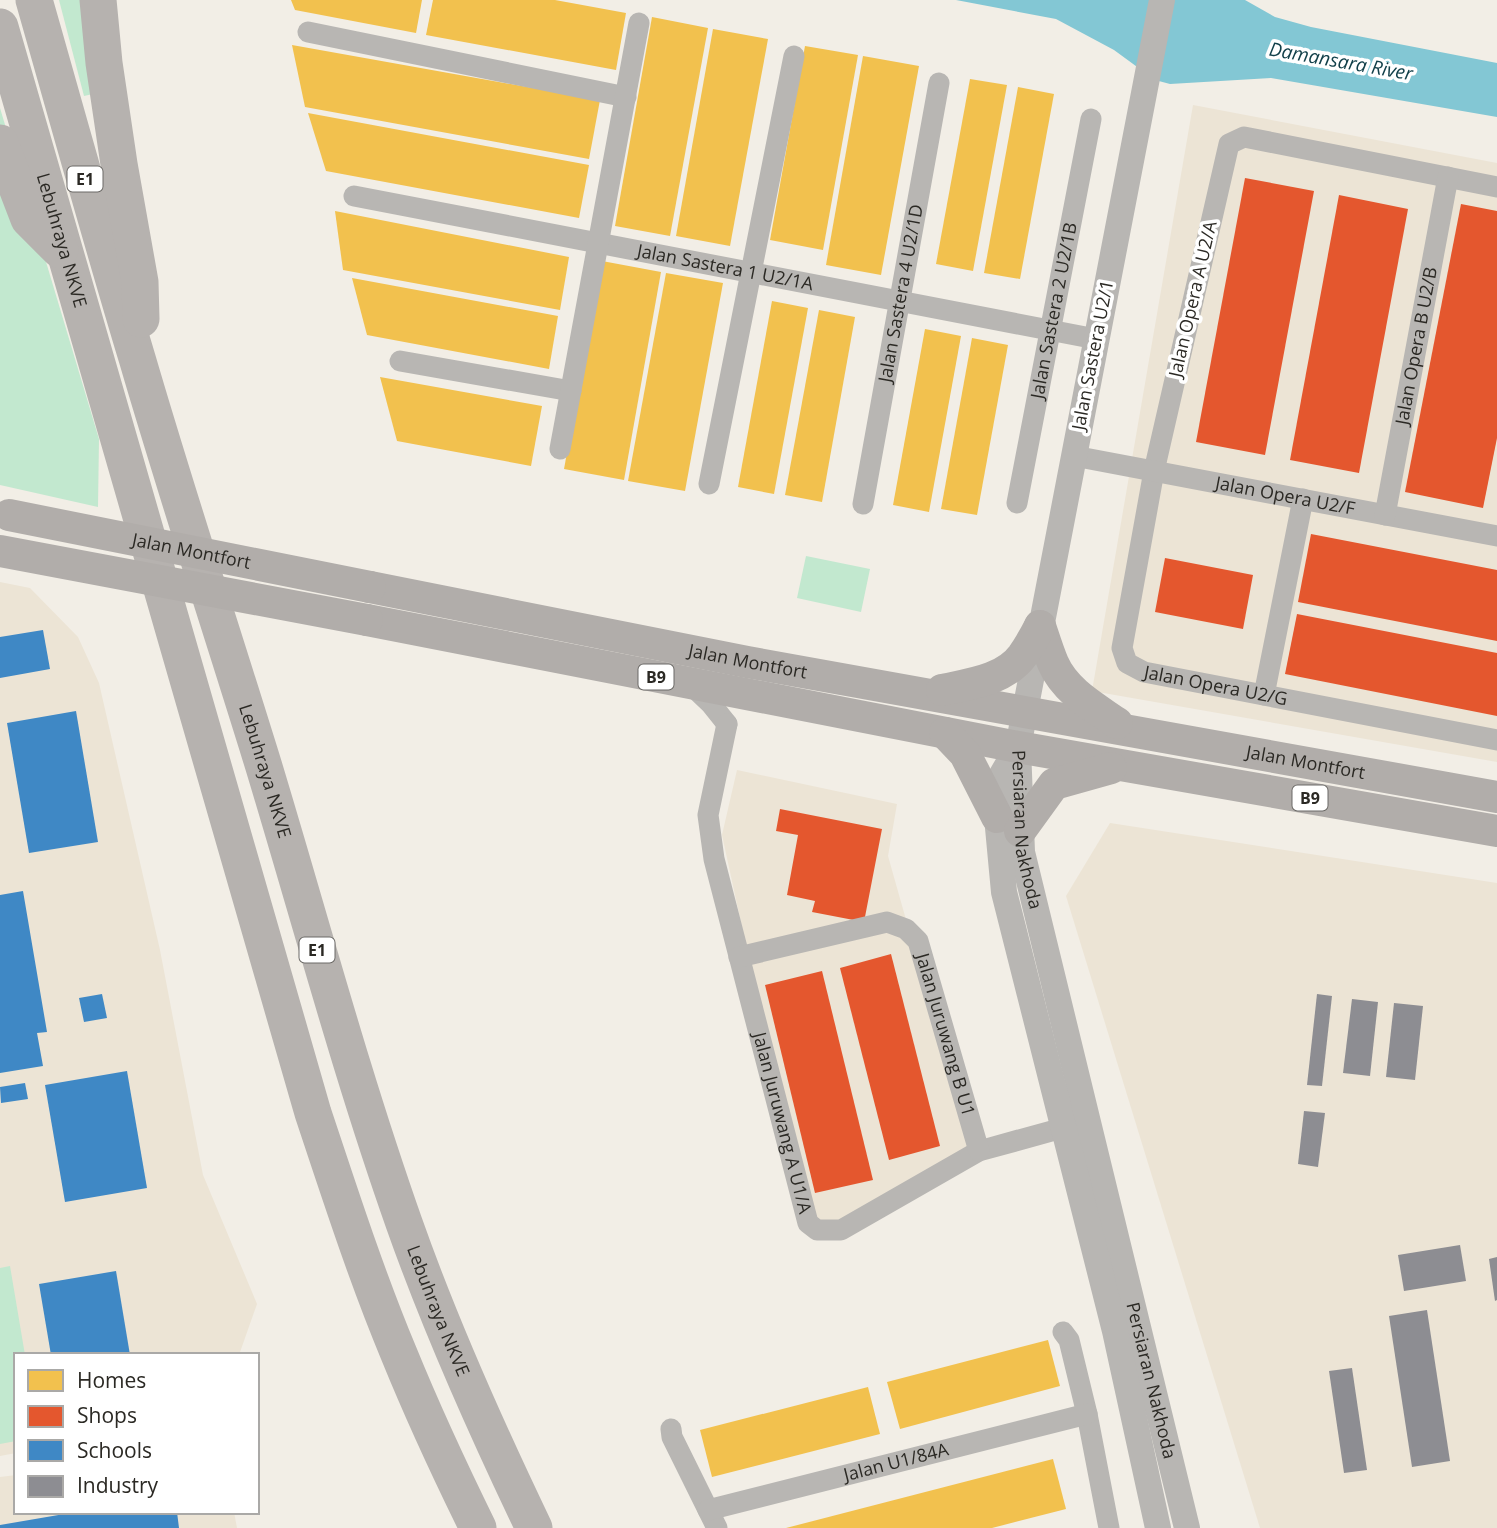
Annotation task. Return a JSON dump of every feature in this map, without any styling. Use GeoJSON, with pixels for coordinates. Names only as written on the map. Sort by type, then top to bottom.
{"type":"FeatureCollection","features":[{"type":"Feature","properties":{"kind":"highway","name":"Lebuhraya NKVE"},"geometry":{"type":"LineString","coordinates":[[34,0],[137,358],[265,769],[338,1021],[404,1224],[474,1402],[534,1528]]}},
{"type":"Feature","properties":{"kind":"highway"},"geometry":{"type":"LineString","coordinates":[[98,0],[104,64],[140,282],[142,308],[137,358]]}},
{"type":"Feature","properties":{"kind":"highway","name":"Lebuhraya NKVE"},"geometry":{"type":"LineString","coordinates":[[0,27],[313,1113],[353,1234],[398,1353],[478,1528]]}},
{"type":"Feature","properties":{"kind":"highway"},"geometry":{"type":"LineString","coordinates":[[0,143],[29,219],[66,255]]}},
{"type":"Feature","properties":{"kind":"main road","name":"Jalan Montfort"},"geometry":{"type":"LineString","coordinates":[[4,514],[747,662],[1497,797]]}},
{"type":"Feature","properties":{"kind":"main road","name":"Jalan Montfort"},"geometry":{"type":"LineString","coordinates":[[0,551],[1018,747],[1497,831]]}},
{"type":"Feature","properties":{"kind":"main road"},"geometry":{"type":"LineString","coordinates":[[930,693],[995,677],[1009,669],[1022,657],[1040,626]]}},
{"type":"Feature","properties":{"kind":"main road"},"geometry":{"type":"LineString","coordinates":[[1040,626],[1053,664],[1064,681],[1082,698],[1127,730]]}},
{"type":"Feature","properties":{"kind":"main road"},"geometry":{"type":"LineString","coordinates":[[945,733],[965,754],[1008,824],[1054,784],[1123,765]]}},
{"type":"Feature","properties":{"kind":"street","name":"Jalan Sastera U2/1"},"geometry":{"type":"LineString","coordinates":[[1024,711],[1162,0]]}},
{"type":"Feature","properties":{"kind":"street"},"geometry":{"type":"LineString","coordinates":[[560,449],[639,23]]}},
{"type":"Feature","properties":{"kind":"street"},"geometry":{"type":"LineString","coordinates":[[308,32],[626,97]]}},
{"type":"Feature","properties":{"kind":"street"},"geometry":{"type":"LineString","coordinates":[[709,484],[794,56]]}},
{"type":"Feature","properties":{"kind":"street","name":"Jalan Sastera 4 U2/1D"},"geometry":{"type":"LineString","coordinates":[[863,505],[939,83]]}},
{"type":"Feature","properties":{"kind":"street","name":"Jalan Sastera 2 U2/1B"},"geometry":{"type":"LineString","coordinates":[[1017,503],[1091,119]]}},
{"type":"Feature","properties":{"kind":"street","name":"Jalan Opera A U2/A"},"geometry":{"type":"LineString","coordinates":[[1154,471],[1229,144],[1244,136],[1448,177]]}},
{"type":"Feature","properties":{"kind":"street"},"geometry":{"type":"LineString","coordinates":[[1448,177],[1497,187]]}},
{"type":"Feature","properties":{"kind":"street","name":"Jalan Opera B U2/B"},"geometry":{"type":"LineString","coordinates":[[1385,515],[1448,177]]}},
{"type":"Feature","properties":{"kind":"street","name":"Jalan Sastera 1 U2/1A"},"geometry":{"type":"LineString","coordinates":[[355,196],[1096,340]]}},
{"type":"Feature","properties":{"kind":"street"},"geometry":{"type":"LineString","coordinates":[[400,361],[571,391]]}},
{"type":"Feature","properties":{"kind":"street","name":"Jalan Opera U2/F"},"geometry":{"type":"LineString","coordinates":[[1074,456],[1497,536]]}},
{"type":"Feature","properties":{"kind":"street","name":"Jalan Opera U2/G"},"geometry":{"type":"LineString","coordinates":[[1154,471],[1122,648],[1127,663],[1144,672],[1497,740]]}},
{"type":"Feature","properties":{"kind":"street"},"geometry":{"type":"LineString","coordinates":[[1264,695],[1303,499]]}},
{"type":"Feature","properties":{"kind":"street"},"geometry":{"type":"LineString","coordinates":[[689,684],[711,704],[727,724]]}},
{"type":"Feature","properties":{"kind":"street"},"geometry":{"type":"LineString","coordinates":[[739,957],[715,859],[708,815],[727,724],[750,708],[771,700]]}},
{"type":"Feature","properties":{"kind":"street","name":"Persiaran Nakhoda"},"geometry":{"type":"LineString","coordinates":[[1024,711],[1018,747],[1021,779],[1008,824],[1004,892],[1115,1331],[1158,1528]]}},
{"type":"Feature","properties":{"kind":"street","name":"Persiaran Nakhoda"},"geometry":{"type":"LineString","coordinates":[[1008,824],[1022,852],[1188,1528]]}},
{"type":"Feature","properties":{"kind":"street","name":"Jalan Juruwang B U1"},"geometry":{"type":"LineString","coordinates":[[739,957],[887,922],[906,929],[918,941],[979,1151]]}},
{"type":"Feature","properties":{"kind":"street","name":"Jalan Juruwang A U1/A"},"geometry":{"type":"LineString","coordinates":[[739,957],[808,1223],[817,1230],[841,1230],[979,1151]]}},
{"type":"Feature","properties":{"kind":"street"},"geometry":{"type":"LineString","coordinates":[[979,1151],[1089,1120]]}},
{"type":"Feature","properties":{"kind":"street"},"geometry":{"type":"LineString","coordinates":[[1063,1332],[1069,1340],[1087,1414],[1109,1528]]}},
{"type":"Feature","properties":{"kind":"street","name":"Jalan U1/84A"},"geometry":{"type":"LineString","coordinates":[[712,1519],[1087,1414]]}},
{"type":"Feature","properties":{"kind":"street"},"geometry":{"type":"LineString","coordinates":[[671,1429],[672,1437],[712,1519]]}},
{"type":"Feature","properties":{"kind":"shaded area"},"geometry":{"type":"Polygon","coordinates":[[[1193,105],[1497,163],[1497,762],[1092,691],[1193,105]]]}},
{"type":"Feature","properties":{"kind":"shaded area"},"geometry":{"type":"Polygon","coordinates":[[[0,582],[30,588],[78,637],[99,683],[160,950],[203,1175],[257,1304],[240,1353],[14,1353],[14,1453],[0,1456],[0,582]]]}},
{"type":"Feature","properties":{"kind":"shaded area"},"geometry":{"type":"Polygon","coordinates":[[[737,770],[897,804],[888,856],[970,1146],[843,1221],[824,1223],[816,1218],[745,941],[722,835],[737,770]]]}},
{"type":"Feature","properties":{"kind":"shaded area"},"geometry":{"type":"Polygon","coordinates":[[[1110,823],[1497,883],[1497,1528],[1260,1528],[1066,896],[1110,823]]]}},
{"type":"Feature","properties":{"kind":"shaded area"},"geometry":{"type":"Polygon","coordinates":[[[14,1475],[14,1514],[234,1514],[237,1528],[0,1528],[0,1477],[14,1475]]]}},
{"type":"Feature","properties":{"kind":"green space"},"geometry":{"type":"Polygon","coordinates":[[[59,0],[94,0],[102,92],[84,96],[59,0]]]}},
{"type":"Feature","properties":{"kind":"green space"},"geometry":{"type":"Polygon","coordinates":[[[0,108],[99,439],[98,507],[0,485],[0,108]]]}},
{"type":"Feature","properties":{"kind":"green space"},"geometry":{"type":"Polygon","coordinates":[[[806,556],[870,569],[861,612],[797,598],[806,556]]]}},
{"type":"Feature","properties":{"kind":"green space"},"geometry":{"type":"Polygon","coordinates":[[[10,1266],[25,1353],[14,1353],[14,1441],[0,1444],[0,1268],[10,1266]]]}},
{"type":"Feature","properties":{"kind":"water","name":"Damansara River"},"geometry":{"type":"Polygon","coordinates":[[[956,0],[1245,0],[1275,17],[1311,27],[1497,63],[1497,117],[1271,78],[1170,84],[1155,80],[1114,50],[1056,19],[956,0]]]}},
{"type":"Feature","properties":{"kind":"building: Homes"},"geometry":{"type":"Polygon","coordinates":[[[291,0],[422,0],[416,33],[295,10],[291,0]]]}},
{"type":"Feature","properties":{"kind":"building: Homes"},"geometry":{"type":"Polygon","coordinates":[[[433,0],[555,0],[626,13],[616,70],[426,35],[433,0]]]}},
{"type":"Feature","properties":{"kind":"building: Homes"},"geometry":{"type":"Polygon","coordinates":[[[652,17],[708,28],[670,236],[615,226],[652,17]]]}},
{"type":"Feature","properties":{"kind":"building: Homes"},"geometry":{"type":"Polygon","coordinates":[[[713,29],[768,39],[730,246],[676,236],[713,29]]]}},
{"type":"Feature","properties":{"kind":"building: Homes"},"geometry":{"type":"Polygon","coordinates":[[[292,45],[600,100],[589,159],[305,107],[292,45]]]}},
{"type":"Feature","properties":{"kind":"building: Homes"},"geometry":{"type":"Polygon","coordinates":[[[805,46],[858,55],[823,250],[770,240],[805,46]]]}},
{"type":"Feature","properties":{"kind":"building: Homes"},"geometry":{"type":"Polygon","coordinates":[[[863,56],[919,66],[881,275],[826,265],[863,56]]]}},
{"type":"Feature","properties":{"kind":"building: Homes"},"geometry":{"type":"Polygon","coordinates":[[[970,79],[1007,85],[973,271],[936,264],[970,79]]]}},
{"type":"Feature","properties":{"kind":"building: Homes"},"geometry":{"type":"Polygon","coordinates":[[[1018,87],[1054,94],[1020,279],[984,273],[1018,87]]]}},
{"type":"Feature","properties":{"kind":"building: Homes"},"geometry":{"type":"Polygon","coordinates":[[[308,113],[589,165],[579,218],[326,171],[308,113]]]}},
{"type":"Feature","properties":{"kind":"building: Homes"},"geometry":{"type":"Polygon","coordinates":[[[335,211],[569,257],[560,310],[343,270],[335,211]]]}},
{"type":"Feature","properties":{"kind":"building: Homes"},"geometry":{"type":"Polygon","coordinates":[[[602,261],[661,272],[624,480],[564,469],[602,261]]]}},
{"type":"Feature","properties":{"kind":"building: Homes"},"geometry":{"type":"Polygon","coordinates":[[[666,273],[723,283],[685,491],[628,481],[666,273]]]}},
{"type":"Feature","properties":{"kind":"building: Homes"},"geometry":{"type":"Polygon","coordinates":[[[352,278],[558,316],[549,369],[367,335],[352,278]]]}},
{"type":"Feature","properties":{"kind":"building: Homes"},"geometry":{"type":"Polygon","coordinates":[[[772,301],[808,308],[774,494],[738,487],[772,301]]]}},
{"type":"Feature","properties":{"kind":"building: Homes"},"geometry":{"type":"Polygon","coordinates":[[[819,310],[855,317],[822,502],[785,495],[819,310]]]}},
{"type":"Feature","properties":{"kind":"building: Homes"},"geometry":{"type":"Polygon","coordinates":[[[925,329],[961,336],[929,512],[893,505],[925,329]]]}},
{"type":"Feature","properties":{"kind":"building: Homes"},"geometry":{"type":"Polygon","coordinates":[[[972,338],[1008,345],[977,515],[941,509],[972,338]]]}},
{"type":"Feature","properties":{"kind":"building: Homes"},"geometry":{"type":"Polygon","coordinates":[[[380,377],[542,406],[531,466],[397,441],[380,377]]]}},
{"type":"Feature","properties":{"kind":"building: Homes"},"geometry":{"type":"Polygon","coordinates":[[[1048,1340],[1060,1386],[900,1429],[887,1382],[1048,1340]]]}},
{"type":"Feature","properties":{"kind":"building: Homes"},"geometry":{"type":"Polygon","coordinates":[[[868,1387],[880,1434],[712,1477],[700,1430],[868,1387]]]}},
{"type":"Feature","properties":{"kind":"building: Homes"},"geometry":{"type":"Polygon","coordinates":[[[1053,1459],[1066,1509],[992,1528],[786,1528],[1053,1459]]]}},
{"type":"Feature","properties":{"kind":"building: Shops"},"geometry":{"type":"Polygon","coordinates":[[[1245,178],[1314,191],[1265,455],[1196,442],[1245,178]]]}},
{"type":"Feature","properties":{"kind":"building: Shops"},"geometry":{"type":"Polygon","coordinates":[[[1339,195],[1408,209],[1359,473],[1290,460],[1339,195]]]}},
{"type":"Feature","properties":{"kind":"building: Shops"},"geometry":{"type":"Polygon","coordinates":[[[1461,204],[1497,211],[1497,438],[1483,508],[1405,492],[1461,204]]]}},
{"type":"Feature","properties":{"kind":"building: Shops"},"geometry":{"type":"Polygon","coordinates":[[[1311,534],[1497,570],[1497,641],[1298,602],[1311,534]]]}},
{"type":"Feature","properties":{"kind":"building: Shops"},"geometry":{"type":"Polygon","coordinates":[[[1165,558],[1253,575],[1243,629],[1155,612],[1165,558]]]}},
{"type":"Feature","properties":{"kind":"building: Shops"},"geometry":{"type":"Polygon","coordinates":[[[1297,614],[1497,653],[1497,716],[1285,674],[1297,614]]]}},
{"type":"Feature","properties":{"kind":"building: Shops"},"geometry":{"type":"Polygon","coordinates":[[[780,809],[882,829],[864,922],[812,912],[815,901],[787,895],[798,835],[776,831],[780,809]]]}},
{"type":"Feature","properties":{"kind":"building: Shops"},"geometry":{"type":"Polygon","coordinates":[[[891,954],[940,1146],[889,1160],[840,968],[891,954]]]}},
{"type":"Feature","properties":{"kind":"building: Shops"},"geometry":{"type":"Polygon","coordinates":[[[822,971],[873,1180],[815,1193],[765,985],[822,971]]]}},
{"type":"Feature","properties":{"kind":"building: Schools"},"geometry":{"type":"Polygon","coordinates":[[[43,630],[50,669],[0,678],[0,637],[43,630]]]}},
{"type":"Feature","properties":{"kind":"building: Schools"},"geometry":{"type":"Polygon","coordinates":[[[76,711],[98,842],[29,853],[7,723],[76,711]]]}},
{"type":"Feature","properties":{"kind":"building: Schools"},"geometry":{"type":"Polygon","coordinates":[[[23,891],[47,1032],[37,1033],[43,1066],[0,1073],[0,895],[23,891]]]}},
{"type":"Feature","properties":{"kind":"building: Schools"},"geometry":{"type":"Polygon","coordinates":[[[102,994],[107,1018],[84,1022],[79,998],[102,994]]]}},
{"type":"Feature","properties":{"kind":"building: Schools"},"geometry":{"type":"Polygon","coordinates":[[[127,1071],[147,1188],[65,1202],[45,1085],[127,1071]]]}},
{"type":"Feature","properties":{"kind":"building: Schools"},"geometry":{"type":"Polygon","coordinates":[[[25,1083],[28,1099],[1,1103],[0,1087],[25,1083]]]}},
{"type":"Feature","properties":{"kind":"building: Schools"},"geometry":{"type":"Polygon","coordinates":[[[116,1271],[130,1353],[51,1353],[39,1284],[116,1271]]]}},
{"type":"Feature","properties":{"kind":"building: Schools"},"geometry":{"type":"Polygon","coordinates":[[[64,1514],[177,1514],[179,1528],[0,1528],[0,1525],[64,1514]]]}},
{"type":"Feature","properties":{"kind":"building: Industry"},"geometry":{"type":"Polygon","coordinates":[[[1317,994],[1332,996],[1322,1086],[1307,1085],[1317,994]]]}},
{"type":"Feature","properties":{"kind":"building: Industry"},"geometry":{"type":"Polygon","coordinates":[[[1352,999],[1378,1002],[1370,1076],[1343,1073],[1352,999]]]}},
{"type":"Feature","properties":{"kind":"building: Industry"},"geometry":{"type":"Polygon","coordinates":[[[1394,1003],[1423,1006],[1415,1080],[1386,1077],[1394,1003]]]}},
{"type":"Feature","properties":{"kind":"building: Industry"},"geometry":{"type":"Polygon","coordinates":[[[1304,1111],[1325,1113],[1318,1167],[1298,1164],[1304,1111]]]}},
{"type":"Feature","properties":{"kind":"building: Industry"},"geometry":{"type":"Polygon","coordinates":[[[1460,1245],[1466,1281],[1404,1291],[1398,1255],[1460,1245]]]}},
{"type":"Feature","properties":{"kind":"building: Industry"},"geometry":{"type":"Polygon","coordinates":[[[1497,1257],[1497,1300],[1495,1301],[1489,1259],[1497,1257]]]}},
{"type":"Feature","properties":{"kind":"building: Industry"},"geometry":{"type":"Polygon","coordinates":[[[1427,1310],[1450,1461],[1412,1467],[1389,1316],[1427,1310]]]}},
{"type":"Feature","properties":{"kind":"building: Industry"},"geometry":{"type":"Polygon","coordinates":[[[1352,1368],[1367,1470],[1344,1473],[1329,1371],[1352,1368]]]}}]}
